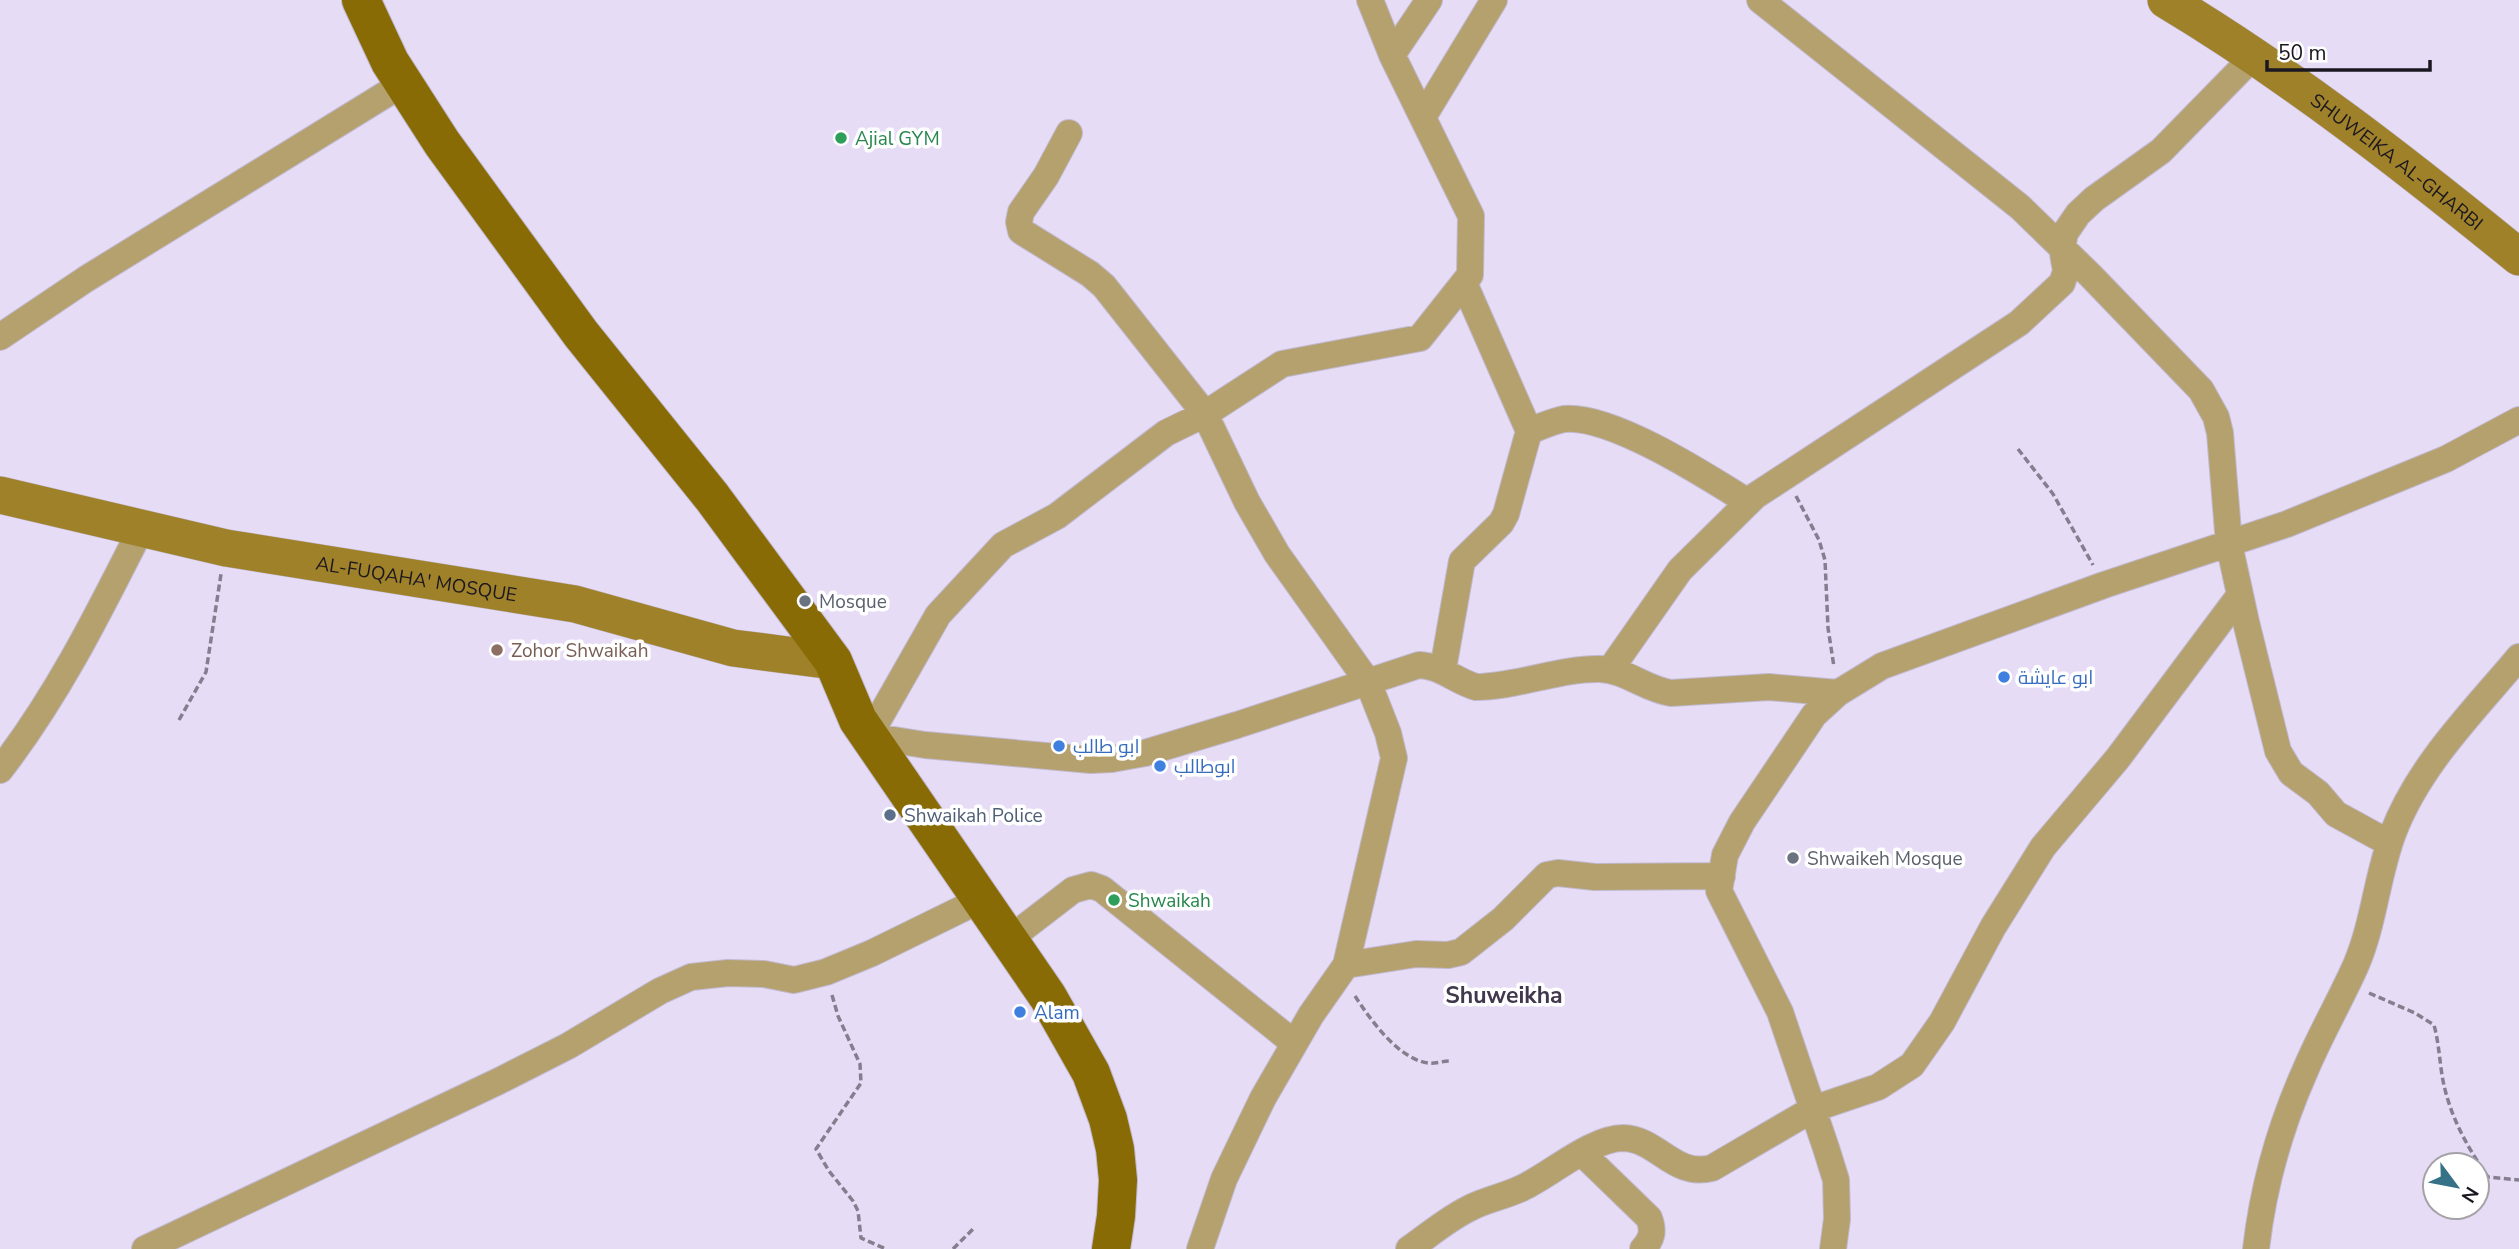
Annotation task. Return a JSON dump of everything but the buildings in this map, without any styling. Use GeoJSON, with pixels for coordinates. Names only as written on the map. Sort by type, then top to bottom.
{"type":"FeatureCollection","features":[{"type":"Feature","properties":{"kind":"main road"},"geometry":{"type":"LineString","coordinates":[[362,0],[390,62],[442,144],[581,334],[712,497],[833,660],[858,720],[1048,997],[1091,1073],[1112,1136],[1118,1180],[1111,1249]]}},
{"type":"Feature","properties":{"kind":"street"},"geometry":{"type":"LineString","coordinates":[[1370,0],[1392,55],[1471,216],[1470,275],[1420,338],[1282,364],[1205,414],[1166,433],[1057,516],[1003,545],[938,615],[869,736],[925,745],[1091,760],[1112,759],[1145,753],[1224,729],[1419,665],[1443,670],[1463,683],[1476,687],[1596,669],[1624,673],[1657,690],[1671,693],[1769,687],[1838,693]]}},
{"type":"Feature","properties":{"kind":"street"},"geometry":{"type":"LineString","coordinates":[[1392,55],[1429,0]]}},
{"type":"Feature","properties":{"kind":"street"},"geometry":{"type":"LineString","coordinates":[[1423,117],[1494,0]]}},
{"type":"Feature","properties":{"kind":"street"},"geometry":{"type":"LineString","coordinates":[[1760,0],[2020,207],[2201,390],[2216,417],[2222,444],[2229,544],[2278,751],[2291,773],[2318,793],[2336,814],[2389,843]]}},
{"type":"Feature","properties":{"kind":"street","name":"SHUWEIKA AL-GHARBI"},"geometry":{"type":"LineString","coordinates":[[2166,0],[2254,56],[2389,152],[2519,257]]}},
{"type":"Feature","properties":{"kind":"street"},"geometry":{"type":"LineString","coordinates":[[1610,670],[1680,570],[1748,502],[2019,323],[2062,283],[2066,271],[2062,248],[2065,233],[2078,214],[2161,151],[2254,56]]}},
{"type":"Feature","properties":{"kind":"street"},"geometry":{"type":"LineString","coordinates":[[0,337],[86,279],[404,83]]}},
{"type":"Feature","properties":{"kind":"street"},"geometry":{"type":"LineString","coordinates":[[1069,133],[1046,176],[1021,212],[1018,222],[1021,231],[1104,286],[1205,414],[1247,502],[1277,554],[1368,682],[1388,733],[1394,758],[1343,969],[1294,1043],[1242,1138],[1224,1179],[1200,1249]]}},
{"type":"Feature","properties":{"kind":"street"},"geometry":{"type":"LineString","coordinates":[[1443,670],[1462,561],[1501,523],[1506,514],[1529,431],[1464,282]]}},
{"type":"Feature","properties":{"kind":"street"},"geometry":{"type":"LineString","coordinates":[[1529,431],[1563,419],[1599,423],[1620,430],[1700,472],[1748,502]]}},
{"type":"Feature","properties":{"kind":"street"},"geometry":{"type":"LineString","coordinates":[[1833,1249],[1837,1219],[1836,1180],[1780,1012],[1719,891],[1725,855],[1742,822],[1814,715],[1838,693],[1882,666],[2104,585],[2287,524],[2446,459],[2519,420]]}},
{"type":"Feature","properties":{"kind":"street","name":"AL-FUQAHA' MOSQUE"},"geometry":{"type":"LineString","coordinates":[[0,495],[226,548],[575,604],[733,648],[833,660]]}},
{"type":"Feature","properties":{"kind":"street"},"geometry":{"type":"LineString","coordinates":[[0,770],[72,664],[141,529]]}},
{"type":"Feature","properties":{"kind":"street"},"geometry":{"type":"LineString","coordinates":[[1409,1249],[1470,1208],[1523,1188],[1582,1153],[1611,1140],[1638,1140],[1684,1168],[1699,1171],[1712,1168],[1813,1109],[1878,1087],[1912,1065],[1942,1023],[1993,927],[2043,847],[2118,758],[2240,595]]}},
{"type":"Feature","properties":{"kind":"street"},"geometry":{"type":"LineString","coordinates":[[2256,1249],[2265,1193],[2289,1111],[2318,1043],[2347,986],[2370,927],[2389,843],[2405,805],[2433,760],[2519,657]]}},
{"type":"Feature","properties":{"kind":"street"},"geometry":{"type":"LineString","coordinates":[[1343,969],[1416,954],[1448,956],[1461,952],[1503,919],[1547,875],[1722,876]]}},
{"type":"Feature","properties":{"kind":"street"},"geometry":{"type":"LineString","coordinates":[[1008,940],[1073,890],[1091,885],[1102,889],[1294,1043]]}},
{"type":"Feature","properties":{"kind":"street"},"geometry":{"type":"LineString","coordinates":[[145,1249],[499,1081],[568,1046],[660,991],[691,977],[728,973],[764,974],[794,980],[826,972],[872,953],[980,900]]}},
{"type":"Feature","properties":{"kind":"street"},"geometry":{"type":"LineString","coordinates":[[1582,1153],[1649,1218],[1653,1229],[1649,1242],[1643,1249]]}},
{"type":"Feature","properties":{"kind":"path"},"geometry":{"type":"LineString","coordinates":[[2018,449],[2053,494],[2104,585]]}},
{"type":"Feature","properties":{"kind":"path"},"geometry":{"type":"LineString","coordinates":[[1786,475],[1819,540],[1825,560],[1828,628],[1838,693]]}},
{"type":"Feature","properties":{"kind":"path"},"geometry":{"type":"LineString","coordinates":[[179,720],[206,672],[226,548]]}},
{"type":"Feature","properties":{"kind":"path"},"geometry":{"type":"LineString","coordinates":[[1343,969],[1368,1016],[1401,1051],[1427,1063],[1450,1061]]}},
{"type":"Feature","properties":{"kind":"path"},"geometry":{"type":"LineString","coordinates":[[826,972],[838,1016],[860,1064],[861,1083],[816,1149],[829,1171],[853,1200],[858,1211],[861,1238],[886,1249]]}},
{"type":"Feature","properties":{"kind":"path"},"geometry":{"type":"LineString","coordinates":[[2347,986],[2415,1013],[2434,1026],[2447,1097],[2465,1143],[2488,1177],[2519,1180]]}},
{"type":"Feature","properties":{"kind":"path"},"geometry":{"type":"LineString","coordinates":[[953,1249],[973,1229]]}},
{"type":"Feature","properties":{"kind":"place","name":"Ajial GYM"},"geometry":{"type":"Point","coordinates":[841,138]}},
{"type":"Feature","properties":{"kind":"place","name":"Mosque"},"geometry":{"type":"Point","coordinates":[805,601]}},
{"type":"Feature","properties":{"kind":"place","name":"Zohor Shwaikah"},"geometry":{"type":"Point","coordinates":[497,650]}},
{"type":"Feature","properties":{"kind":"place","name":"ابو عايشة"},"geometry":{"type":"Point","coordinates":[2004,677]}},
{"type":"Feature","properties":{"kind":"place","name":"ابو طالب"},"geometry":{"type":"Point","coordinates":[1059,746]}},
{"type":"Feature","properties":{"kind":"place","name":"ابوطالب"},"geometry":{"type":"Point","coordinates":[1160,766]}},
{"type":"Feature","properties":{"kind":"place","name":"Shwaikah Police"},"geometry":{"type":"Point","coordinates":[890,815]}},
{"type":"Feature","properties":{"kind":"place","name":"Shwaikeh Mosque"},"geometry":{"type":"Point","coordinates":[1793,858]}},
{"type":"Feature","properties":{"kind":"place","name":"Shwaikah"},"geometry":{"type":"Point","coordinates":[1114,900]}},
{"type":"Feature","properties":{"kind":"place","name":"Alam"},"geometry":{"type":"Point","coordinates":[1020,1012]}},
{"type":"Feature","properties":{"kind":"district","name":"Shuweikha"},"geometry":{"type":"Point","coordinates":[1504,995]}}]}
